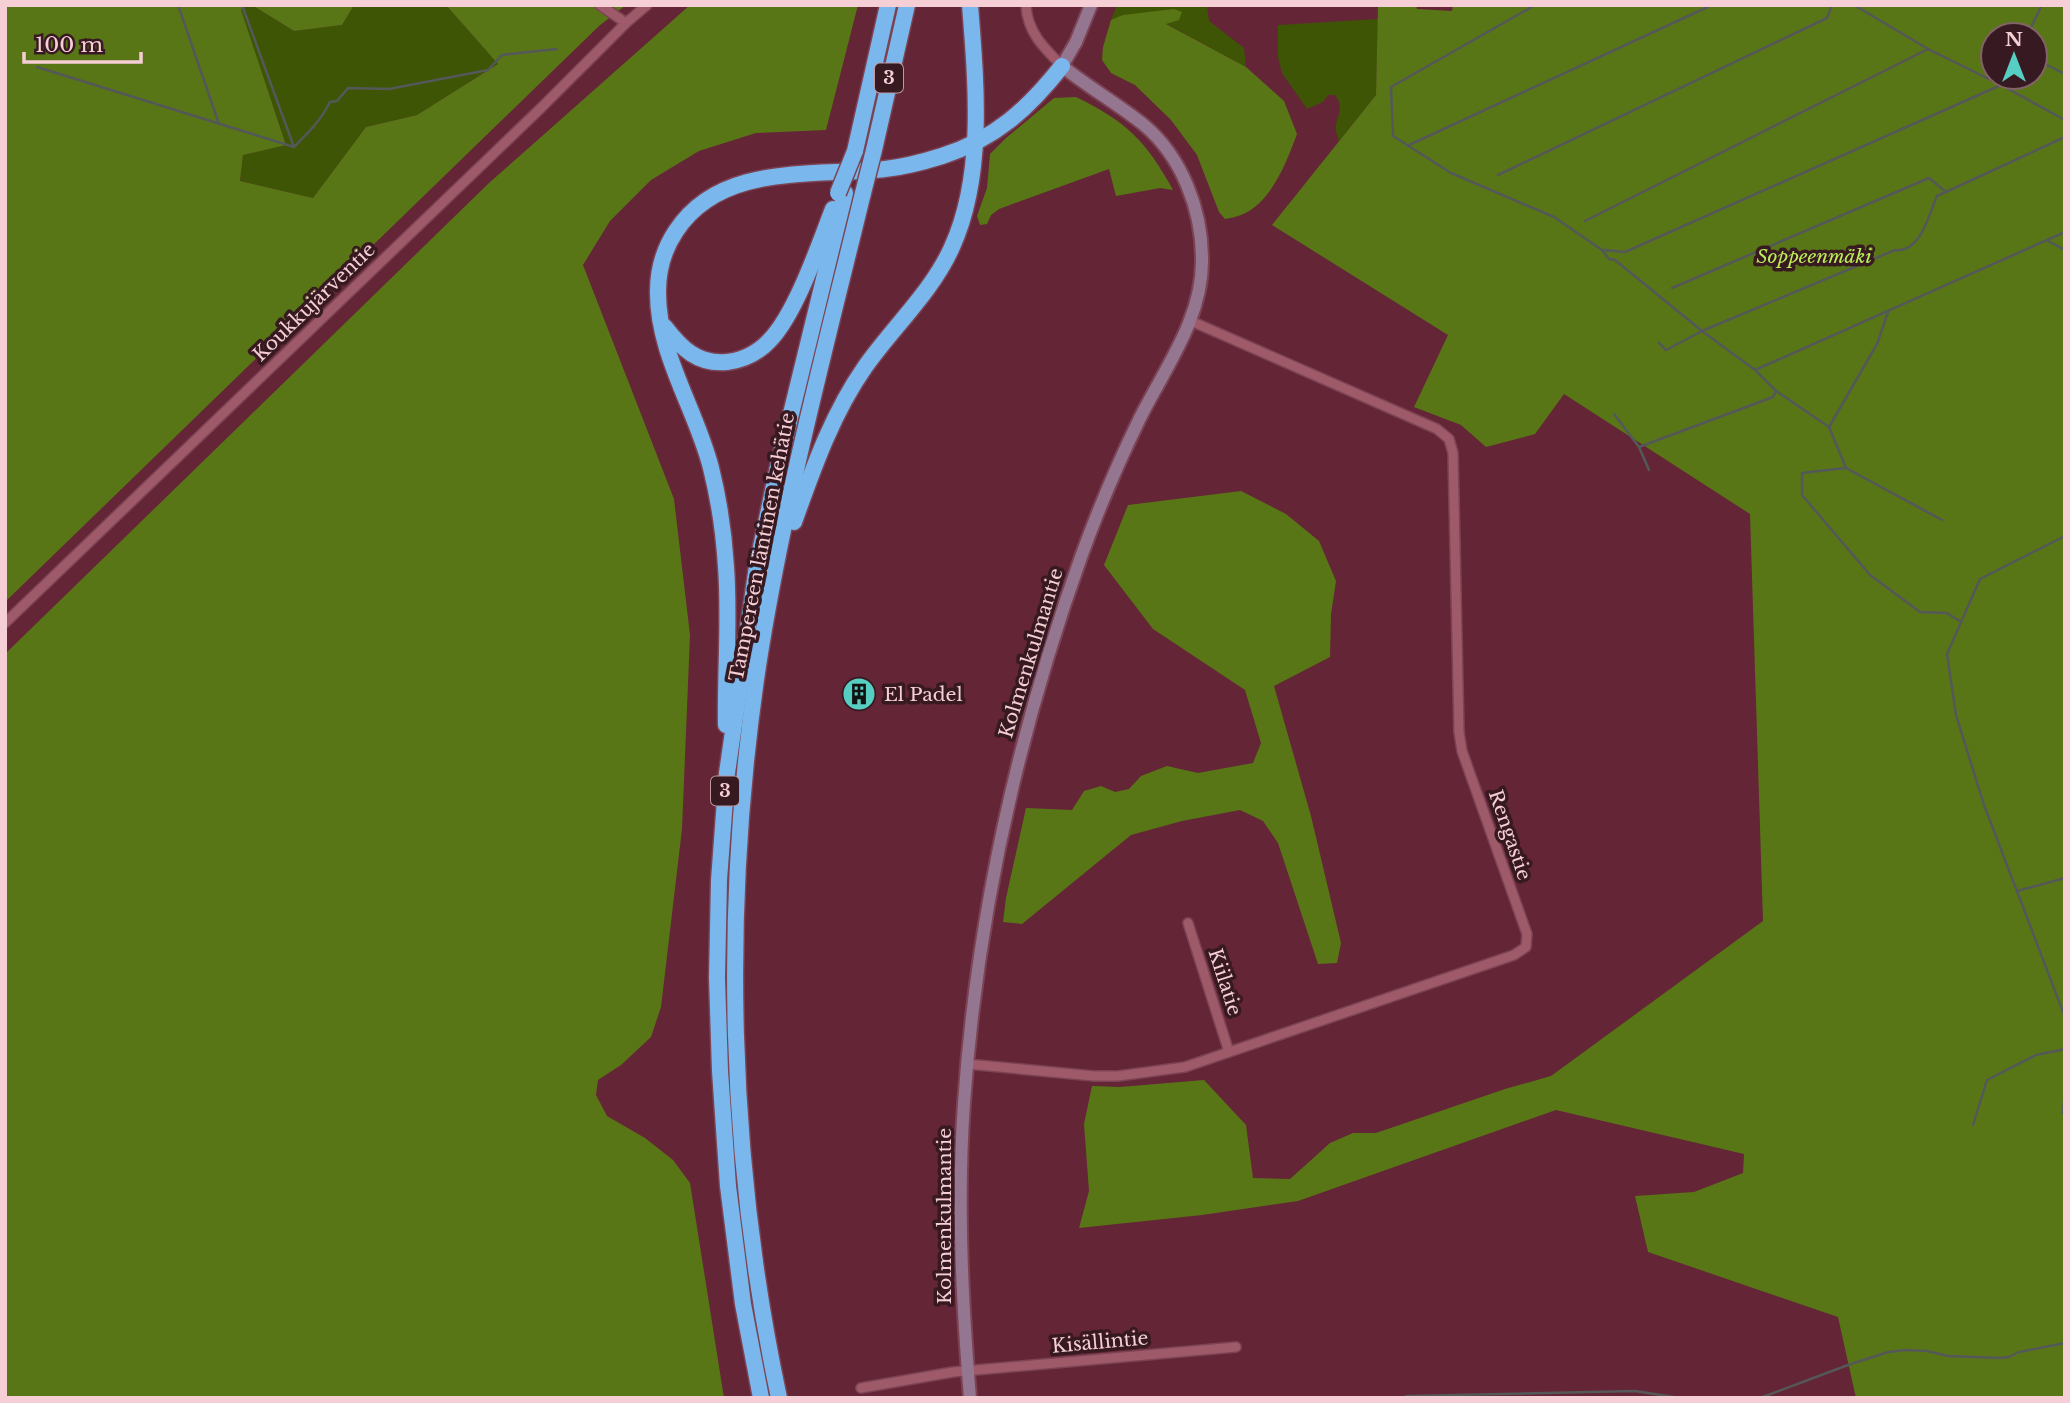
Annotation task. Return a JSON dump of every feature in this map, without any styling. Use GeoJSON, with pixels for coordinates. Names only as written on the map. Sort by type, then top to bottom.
{"type":"FeatureCollection","features":[{"type":"Feature","properties":{"kind":"highway","name":"Tampereen läntinen kehätie"},"geometry":{"type":"LineString","coordinates":[[761,1398],[743,1304],[730,1199],[720,1071],[719,880],[726,773],[757,566],[777,471],[888,5]]}},
{"type":"Feature","properties":{"kind":"highway","name":"Tampereen läntinen kehätie"},"geometry":{"type":"LineString","coordinates":[[779,1398],[761,1302],[746,1188],[737,1068],[737,882],[744,787],[758,668],[795,473],[907,5]]}},
{"type":"Feature","properties":{"kind":"highway"},"geometry":{"type":"LineString","coordinates":[[773,580],[814,467],[836,416],[863,369],[930,283],[953,244],[967,202],[975,144],[974,55],[970,5]]}},
{"type":"Feature","properties":{"kind":"highway"},"geometry":{"type":"LineString","coordinates":[[726,773],[727,601],[723,532],[710,466],[667,348],[661,323],[658,281],[666,248],[690,213],[717,193],[740,184],[776,177],[887,169],[915,164],[975,144],[1019,114],[1062,66]]}},
{"type":"Feature","properties":{"kind":"highway"},"geometry":{"type":"LineString","coordinates":[[661,323],[685,351],[705,360],[732,362],[751,356],[769,341],[789,312],[842,193]]}},
{"type":"Feature","properties":{"kind":"street"},"geometry":{"type":"LineString","coordinates":[[600,5],[626,23]]}},
{"type":"Feature","properties":{"kind":"street","name":"Koukkujärventie"},"geometry":{"type":"LineString","coordinates":[[5,623],[647,5]]}},
{"type":"Feature","properties":{"kind":"street"},"geometry":{"type":"LineString","coordinates":[[1027,5],[1028,21],[1035,36],[1062,66],[1076,43],[1091,5]]}},
{"type":"Feature","properties":{"kind":"street","name":"Kolmenkulmantie"},"geometry":{"type":"LineString","coordinates":[[970,1398],[961,1245],[963,1128],[979,954],[997,854],[1042,678],[1081,556],[1111,480],[1191,321],[1201,276],[1199,221],[1188,188],[1173,159],[1160,141],[1144,126],[1062,66]]}},
{"type":"Feature","properties":{"kind":"street","name":"Rengastie"},"geometry":{"type":"LineString","coordinates":[[967,1065],[1094,1076],[1118,1076],[1185,1067],[1514,955],[1526,947],[1527,934],[1462,751],[1459,732],[1453,453],[1449,439],[1437,429],[1191,321]]}},
{"type":"Feature","properties":{"kind":"street","name":"Kiilatie"},"geometry":{"type":"LineString","coordinates":[[1188,923],[1229,1052]]}},
{"type":"Feature","properties":{"kind":"street","name":"Kisällintie"},"geometry":{"type":"LineString","coordinates":[[861,1388],[968,1371],[1236,1347]]}},
{"type":"Feature","properties":{"kind":"green space"},"geometry":{"type":"Polygon","coordinates":[[[5,5],[245,5],[241,10],[286,145],[243,155],[240,181],[313,198],[366,127],[417,115],[498,64],[446,5],[626,5],[599,26],[5,602],[5,5]]]}},
{"type":"Feature","properties":{"kind":"green space"},"geometry":{"type":"Polygon","coordinates":[[[245,5],[252,5],[294,31],[342,25],[354,5],[446,5],[498,64],[417,115],[366,127],[313,198],[240,181],[243,155],[286,144],[240,10],[245,5]]]}},
{"type":"Feature","properties":{"kind":"green space"},"geometry":{"type":"Polygon","coordinates":[[[252,5],[354,5],[342,25],[294,31],[252,5]]]}},
{"type":"Feature","properties":{"kind":"green space"},"geometry":{"type":"Polygon","coordinates":[[[690,5],[858,5],[826,130],[756,133],[699,151],[651,180],[610,221],[583,265],[674,499],[690,635],[682,829],[661,1007],[651,1037],[621,1065],[598,1080],[596,1095],[607,1116],[645,1138],[673,1160],[690,1183],[724,1398],[5,1398],[5,654],[489,183],[690,5]]]}},
{"type":"Feature","properties":{"kind":"green space"},"geometry":{"type":"Polygon","coordinates":[[[1117,5],[1207,5],[1209,21],[1244,48],[1246,67],[1165,23],[1111,20],[1117,5]]]}},
{"type":"Feature","properties":{"kind":"green space","name":"Soppeenmäki"},"geometry":{"type":"Polygon","coordinates":[[[1378,5],[1416,5],[1417,9],[1452,11],[1453,5],[2065,5],[2065,1398],[1856,1398],[1838,1317],[1648,1252],[1635,1196],[1694,1192],[1743,1173],[1744,1154],[1556,1110],[1298,1201],[1202,1215],[1079,1228],[1089,1191],[1084,1124],[1092,1086],[1120,1087],[1204,1080],[1246,1125],[1253,1178],[1290,1179],[1330,1143],[1353,1133],[1376,1133],[1551,1076],[1763,921],[1750,514],[1564,394],[1535,434],[1486,447],[1461,425],[1414,407],[1448,335],[1272,225],[1376,95],[1378,5]]]}},
{"type":"Feature","properties":{"kind":"green space"},"geometry":{"type":"Polygon","coordinates":[[[1174,9],[1182,12],[1179,20],[1166,24],[1246,67],[1284,101],[1297,134],[1283,169],[1269,192],[1252,209],[1237,216],[1225,219],[1219,212],[1197,155],[1171,120],[1135,85],[1111,73],[1102,60],[1111,20],[1123,15],[1174,9]]]}},
{"type":"Feature","properties":{"kind":"green space"},"geometry":{"type":"Polygon","coordinates":[[[1378,19],[1376,95],[1339,141],[1336,125],[1340,105],[1335,95],[1328,95],[1323,102],[1307,109],[1282,73],[1278,57],[1278,25],[1378,19]]]}},
{"type":"Feature","properties":{"kind":"green space"},"geometry":{"type":"Polygon","coordinates":[[[1076,97],[1109,115],[1134,134],[1154,159],[1173,190],[1160,188],[1116,196],[1109,169],[999,209],[991,215],[987,224],[980,225],[977,216],[987,188],[990,154],[1054,98],[1076,97]]]}},
{"type":"Feature","properties":{"kind":"green space"},"geometry":{"type":"Polygon","coordinates":[[[1241,491],[1286,514],[1319,541],[1336,581],[1331,614],[1330,657],[1274,686],[1311,816],[1341,943],[1337,963],[1318,964],[1278,843],[1263,821],[1240,810],[1182,821],[1131,835],[1022,924],[1003,922],[1026,808],[1072,810],[1084,791],[1101,786],[1115,792],[1129,789],[1141,776],[1167,766],[1198,773],[1253,763],[1261,743],[1245,690],[1153,629],[1104,565],[1128,505],[1241,491]]]}},
{"type":"Feature","properties":{"kind":"waterway"},"geometry":{"type":"LineString","coordinates":[[178,5],[218,121]]}},
{"type":"Feature","properties":{"kind":"waterway"},"geometry":{"type":"LineString","coordinates":[[242,5],[294,147]]}},
{"type":"Feature","properties":{"kind":"waterway"},"geometry":{"type":"LineString","coordinates":[[1535,5],[1391,87],[1393,136],[1451,173],[1554,217],[1602,250],[1609,259],[1615,260],[1755,370],[1776,391],[1829,427],[1846,468],[1942,520]]}},
{"type":"Feature","properties":{"kind":"waterway"},"geometry":{"type":"LineString","coordinates":[[1409,145],[1712,5]]}},
{"type":"Feature","properties":{"kind":"waterway"},"geometry":{"type":"LineString","coordinates":[[1498,175],[1827,18],[1832,5]]}},
{"type":"Feature","properties":{"kind":"waterway"},"geometry":{"type":"LineString","coordinates":[[1854,5],[1928,49],[2065,120]]}},
{"type":"Feature","properties":{"kind":"waterway"},"geometry":{"type":"LineString","coordinates":[[2034,21],[2042,5]]}},
{"type":"Feature","properties":{"kind":"waterway"},"geometry":{"type":"LineString","coordinates":[[294,147],[330,102],[337,101],[348,88],[389,89],[488,70],[502,55],[557,49]]}},
{"type":"Feature","properties":{"kind":"waterway"},"geometry":{"type":"LineString","coordinates":[[1585,221],[1928,49]]}},
{"type":"Feature","properties":{"kind":"waterway"},"geometry":{"type":"LineString","coordinates":[[2049,66],[2065,74]]}},
{"type":"Feature","properties":{"kind":"waterway"},"geometry":{"type":"LineString","coordinates":[[37,67],[294,147]]}},
{"type":"Feature","properties":{"kind":"waterway"},"geometry":{"type":"LineString","coordinates":[[1604,250],[1625,252],[1987,91]]}},
{"type":"Feature","properties":{"kind":"waterway"},"geometry":{"type":"LineString","coordinates":[[1659,343],[1666,350],[1702,331],[1895,250],[1904,249],[1918,239],[1923,231],[1937,196],[2065,137]]}},
{"type":"Feature","properties":{"kind":"waterway"},"geometry":{"type":"LineString","coordinates":[[1672,288],[1929,178],[1946,192]]}},
{"type":"Feature","properties":{"kind":"waterway"},"geometry":{"type":"LineString","coordinates":[[1755,370],[2065,232]]}},
{"type":"Feature","properties":{"kind":"waterway"},"geometry":{"type":"LineString","coordinates":[[2046,240],[2065,250]]}},
{"type":"Feature","properties":{"kind":"waterway"},"geometry":{"type":"LineString","coordinates":[[1829,427],[1877,344],[1888,312]]}},
{"type":"Feature","properties":{"kind":"waterway"},"geometry":{"type":"LineString","coordinates":[[1639,447],[1773,397],[1776,391]]}},
{"type":"Feature","properties":{"kind":"waterway"},"geometry":{"type":"LineString","coordinates":[[1614,414],[1639,447],[1649,470]]}},
{"type":"Feature","properties":{"kind":"waterway"},"geometry":{"type":"LineString","coordinates":[[1845,468],[1802,473],[1802,495],[1870,575],[1920,612],[1947,613],[1961,622]]}},
{"type":"Feature","properties":{"kind":"waterway"},"geometry":{"type":"LineString","coordinates":[[2065,536],[1980,579],[1947,654],[1956,715],[1984,805],[2065,1017]]}},
{"type":"Feature","properties":{"kind":"waterway"},"geometry":{"type":"LineString","coordinates":[[2017,891],[2065,878]]}},
{"type":"Feature","properties":{"kind":"waterway"},"geometry":{"type":"LineString","coordinates":[[1973,1125],[1987,1080],[2036,1055],[2065,1049]]}},
{"type":"Feature","properties":{"kind":"waterway"},"geometry":{"type":"LineString","coordinates":[[2063,1113],[2065,1091]]}},
{"type":"Feature","properties":{"kind":"waterway"},"geometry":{"type":"LineString","coordinates":[[1760,1398],[1888,1352],[1927,1351],[1948,1356],[2000,1358],[2065,1343]]}},
{"type":"Feature","properties":{"kind":"waterway"},"geometry":{"type":"LineString","coordinates":[[1400,1398],[1635,1391],[1680,1398]]}},
{"type":"Feature","properties":{"kind":"place","name":"El Padel"},"geometry":{"type":"Point","coordinates":[859,694]}}]}
